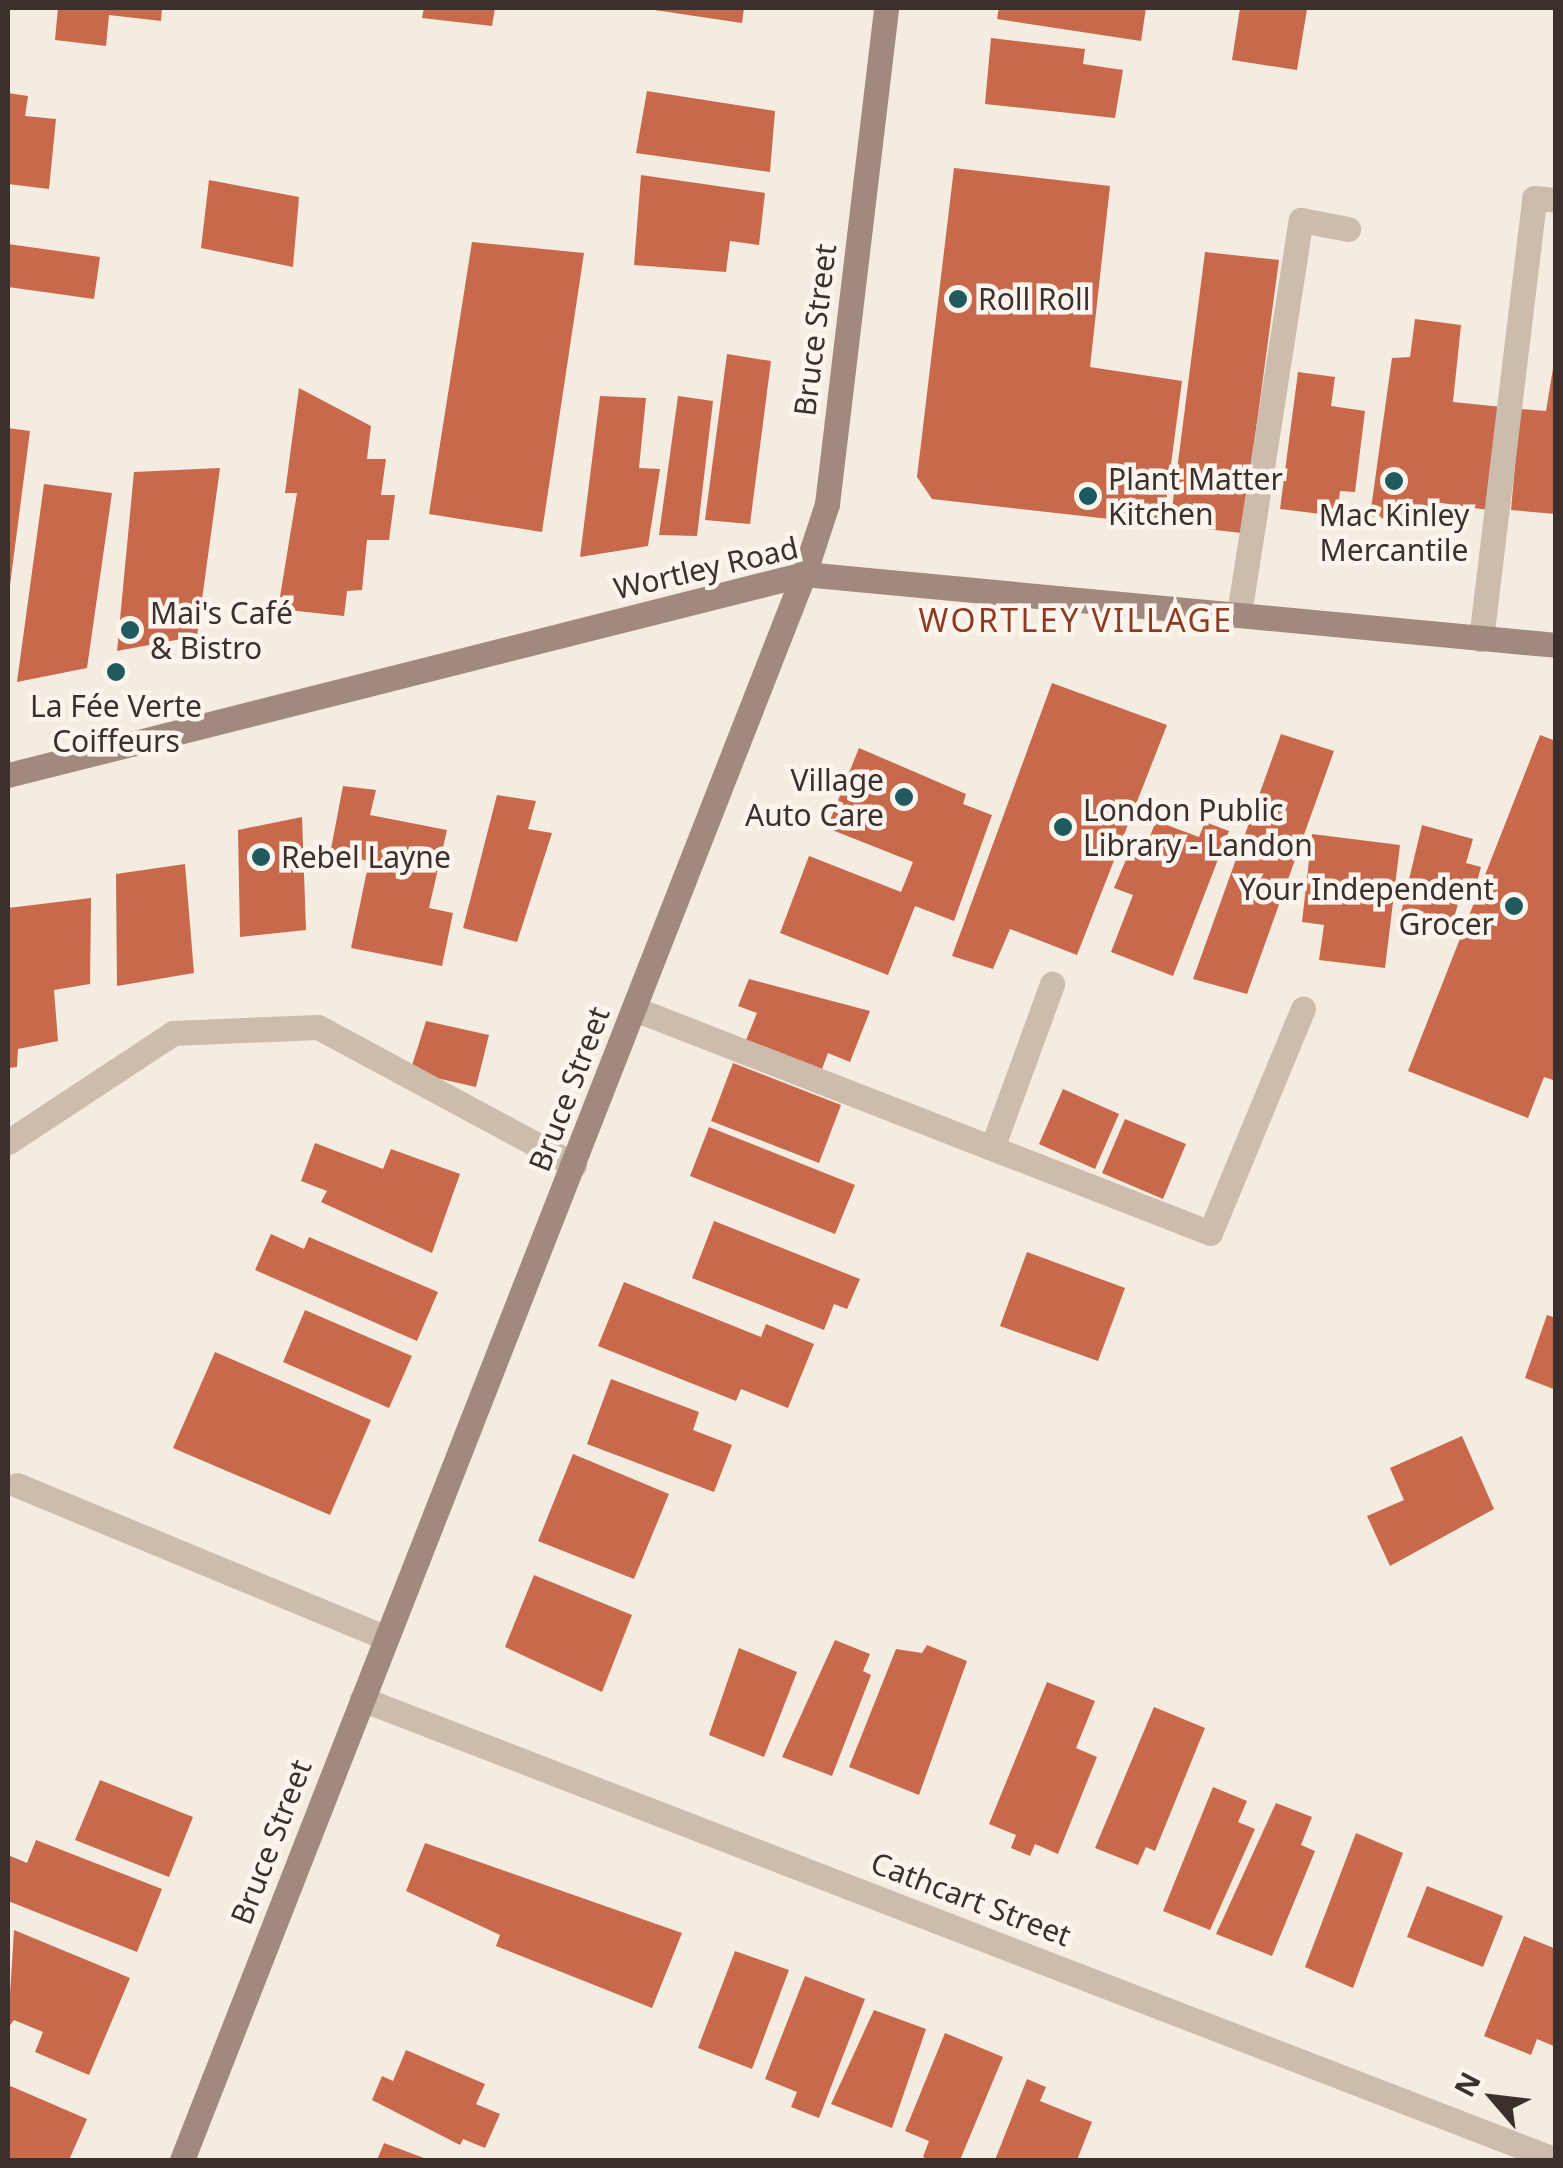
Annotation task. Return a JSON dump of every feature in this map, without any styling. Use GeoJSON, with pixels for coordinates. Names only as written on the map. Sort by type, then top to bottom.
{"type":"FeatureCollection","features":[{"type":"Feature","properties":{"kind":"street","name":"Bruce Street"},"geometry":{"type":"LineString","coordinates":[[182,2160],[574,1166],[804,574],[827,504],[886,8]]}},
{"type":"Feature","properties":{"kind":"street"},"geometry":{"type":"LineString","coordinates":[[1481,638],[1534,198],[1556,200]]}},
{"type":"Feature","properties":{"kind":"street"},"geometry":{"type":"LineString","coordinates":[[1239,614],[1301,220],[1348,229]]}},
{"type":"Feature","properties":{"kind":"street","name":"Wortley Road"},"geometry":{"type":"LineString","coordinates":[[8,775],[804,574],[1556,645]]}},
{"type":"Feature","properties":{"kind":"street"},"geometry":{"type":"LineString","coordinates":[[992,1148],[1052,984]]}},
{"type":"Feature","properties":{"kind":"street"},"geometry":{"type":"LineString","coordinates":[[635,1009],[1210,1233],[1304,1008]]}},
{"type":"Feature","properties":{"kind":"street"},"geometry":{"type":"LineString","coordinates":[[8,1142],[173,1033],[318,1027],[574,1166]]}},
{"type":"Feature","properties":{"kind":"street"},"geometry":{"type":"LineString","coordinates":[[17,1485],[387,1638]]}},
{"type":"Feature","properties":{"kind":"street","name":"Cathcart Street"},"geometry":{"type":"LineString","coordinates":[[362,1699],[1556,2160]]}},
{"type":"Feature","properties":{"kind":"building"},"geometry":{"type":"Polygon","coordinates":[[[58,8],[162,8],[161,21],[109,15],[106,46],[55,40],[58,8]]]}},
{"type":"Feature","properties":{"kind":"building"},"geometry":{"type":"Polygon","coordinates":[[[424,8],[495,8],[492,26],[422,18],[424,8]]]}},
{"type":"Feature","properties":{"kind":"building"},"geometry":{"type":"Polygon","coordinates":[[[641,8],[744,8],[742,23],[641,8]]]}},
{"type":"Feature","properties":{"kind":"building"},"geometry":{"type":"Polygon","coordinates":[[[999,8],[1146,8],[1141,41],[997,19],[999,8]]]}},
{"type":"Feature","properties":{"kind":"building"},"geometry":{"type":"Polygon","coordinates":[[[1240,8],[1307,9],[1297,70],[1232,60],[1240,8]]]}},
{"type":"Feature","properties":{"kind":"building"},"geometry":{"type":"Polygon","coordinates":[[[991,38],[1085,49],[1083,64],[1123,70],[1115,118],[985,104],[991,38]]]}},
{"type":"Feature","properties":{"kind":"building"},"geometry":{"type":"Polygon","coordinates":[[[647,91],[775,111],[770,172],[636,153],[647,91]]]}},
{"type":"Feature","properties":{"kind":"building"},"geometry":{"type":"Polygon","coordinates":[[[8,93],[28,96],[25,116],[56,119],[49,189],[8,184],[8,93]]]}},
{"type":"Feature","properties":{"kind":"building"},"geometry":{"type":"Polygon","coordinates":[[[954,168],[1110,186],[1090,367],[1182,381],[1163,525],[932,499],[917,477],[954,168]]]}},
{"type":"Feature","properties":{"kind":"building"},"geometry":{"type":"Polygon","coordinates":[[[641,175],[765,193],[759,245],[730,241],[726,272],[634,265],[641,175]]]}},
{"type":"Feature","properties":{"kind":"building"},"geometry":{"type":"Polygon","coordinates":[[[209,180],[299,197],[293,267],[201,248],[209,180]]]}},
{"type":"Feature","properties":{"kind":"building"},"geometry":{"type":"Polygon","coordinates":[[[472,242],[584,253],[542,532],[429,514],[472,242]]]}},
{"type":"Feature","properties":{"kind":"building"},"geometry":{"type":"Polygon","coordinates":[[[8,244],[100,257],[94,299],[8,287],[8,244]]]}},
{"type":"Feature","properties":{"kind":"building"},"geometry":{"type":"Polygon","coordinates":[[[1205,252],[1279,260],[1242,533],[1170,525],[1205,252]]]}},
{"type":"Feature","properties":{"kind":"building"},"geometry":{"type":"Polygon","coordinates":[[[1415,319],[1461,325],[1453,402],[1502,407],[1488,510],[1435,502],[1431,527],[1370,516],[1392,358],[1410,357],[1415,319]]]}},
{"type":"Feature","properties":{"kind":"building"},"geometry":{"type":"Polygon","coordinates":[[[1556,350],[1556,514],[1511,510],[1520,409],[1546,411],[1556,350]]]}},
{"type":"Feature","properties":{"kind":"building"},"geometry":{"type":"Polygon","coordinates":[[[727,354],[771,361],[750,524],[705,520],[727,354]]]}},
{"type":"Feature","properties":{"kind":"building"},"geometry":{"type":"Polygon","coordinates":[[[1298,372],[1335,377],[1331,406],[1365,411],[1355,492],[1340,491],[1337,516],[1280,509],[1298,372]]]}},
{"type":"Feature","properties":{"kind":"building"},"geometry":{"type":"Polygon","coordinates":[[[299,388],[371,426],[367,459],[386,459],[381,495],[395,495],[389,540],[367,540],[362,590],[347,591],[344,616],[278,609],[297,493],[285,493],[299,388]]]}},
{"type":"Feature","properties":{"kind":"building"},"geometry":{"type":"Polygon","coordinates":[[[600,396],[646,398],[639,468],[660,469],[648,546],[580,557],[600,396]]]}},
{"type":"Feature","properties":{"kind":"building"},"geometry":{"type":"Polygon","coordinates":[[[678,396],[713,401],[697,536],[659,535],[678,396]]]}},
{"type":"Feature","properties":{"kind":"building"},"geometry":{"type":"Polygon","coordinates":[[[8,428],[30,431],[10,585],[8,584],[8,428]]]}},
{"type":"Feature","properties":{"kind":"building"},"geometry":{"type":"Polygon","coordinates":[[[220,468],[197,636],[117,651],[134,472],[220,468]]]}},
{"type":"Feature","properties":{"kind":"building"},"geometry":{"type":"Polygon","coordinates":[[[44,484],[112,493],[87,668],[17,682],[44,484]]]}},
{"type":"Feature","properties":{"kind":"building","name":"London Public Library - Landon"},"geometry":{"type":"Polygon","coordinates":[[[1052,683],[1167,725],[1077,955],[1010,929],[993,969],[952,956],[1052,683]]]}},
{"type":"Feature","properties":{"kind":"building"},"geometry":{"type":"Polygon","coordinates":[[[1281,734],[1334,751],[1247,994],[1193,979],[1281,734]]]}},
{"type":"Feature","properties":{"kind":"building","name":"Your Independent Grocer"},"geometry":{"type":"Polygon","coordinates":[[[1540,735],[1556,741],[1556,1081],[1544,1077],[1528,1118],[1408,1071],[1540,735]]]}},
{"type":"Feature","properties":{"kind":"building"},"geometry":{"type":"Polygon","coordinates":[[[859,748],[966,794],[963,804],[992,815],[954,921],[915,906],[888,975],[780,933],[809,856],[901,892],[913,862],[827,828],[859,748]]]}},
{"type":"Feature","properties":{"kind":"building"},"geometry":{"type":"Polygon","coordinates":[[[343,786],[376,790],[370,815],[447,830],[429,908],[453,913],[442,966],[351,948],[369,861],[330,854],[343,786]]]}},
{"type":"Feature","properties":{"kind":"building"},"geometry":{"type":"Polygon","coordinates":[[[497,795],[536,801],[528,829],[552,833],[517,942],[463,928],[497,795]]]}},
{"type":"Feature","properties":{"kind":"building"},"geometry":{"type":"Polygon","coordinates":[[[302,817],[306,930],[240,937],[238,830],[302,817]]]}},
{"type":"Feature","properties":{"kind":"building"},"geometry":{"type":"Polygon","coordinates":[[[1156,821],[1199,837],[1205,822],[1229,831],[1173,976],[1111,952],[1133,895],[1114,888],[1128,855],[1141,859],[1156,821]]]}},
{"type":"Feature","properties":{"kind":"building"},"geometry":{"type":"Polygon","coordinates":[[[1422,825],[1473,839],[1466,863],[1481,867],[1472,900],[1459,900],[1452,926],[1401,913],[1422,825]]]}},
{"type":"Feature","properties":{"kind":"building"},"geometry":{"type":"Polygon","coordinates":[[[1312,834],[1400,845],[1385,968],[1319,960],[1324,925],[1302,922],[1312,834]]]}},
{"type":"Feature","properties":{"kind":"building"},"geometry":{"type":"Polygon","coordinates":[[[185,864],[194,973],[117,986],[116,874],[185,864]]]}},
{"type":"Feature","properties":{"kind":"building"},"geometry":{"type":"Polygon","coordinates":[[[91,898],[90,984],[54,990],[58,1041],[18,1049],[17,1067],[8,1068],[8,908],[91,898]]]}},
{"type":"Feature","properties":{"kind":"building"},"geometry":{"type":"Polygon","coordinates":[[[749,979],[870,1011],[850,1062],[828,1053],[822,1069],[746,1040],[757,1013],[738,1006],[749,979]]]}},
{"type":"Feature","properties":{"kind":"building"},"geometry":{"type":"Polygon","coordinates":[[[426,1021],[489,1035],[476,1087],[410,1072],[426,1021]]]}},
{"type":"Feature","properties":{"kind":"building"},"geometry":{"type":"Polygon","coordinates":[[[733,1063],[841,1105],[819,1163],[711,1121],[733,1063]]]}},
{"type":"Feature","properties":{"kind":"building"},"geometry":{"type":"Polygon","coordinates":[[[1063,1089],[1119,1114],[1095,1169],[1039,1144],[1063,1089]]]}},
{"type":"Feature","properties":{"kind":"building"},"geometry":{"type":"Polygon","coordinates":[[[1125,1119],[1186,1144],[1163,1199],[1102,1173],[1125,1119]]]}},
{"type":"Feature","properties":{"kind":"building"},"geometry":{"type":"Polygon","coordinates":[[[709,1127],[855,1185],[835,1234],[690,1176],[709,1127]]]}},
{"type":"Feature","properties":{"kind":"building"},"geometry":{"type":"Polygon","coordinates":[[[315,1143],[383,1169],[391,1149],[460,1174],[432,1253],[321,1202],[327,1191],[301,1181],[315,1143]]]}},
{"type":"Feature","properties":{"kind":"building"},"geometry":{"type":"Polygon","coordinates":[[[714,1221],[860,1279],[847,1309],[834,1304],[824,1330],[692,1278],[714,1221]]]}},
{"type":"Feature","properties":{"kind":"building"},"geometry":{"type":"Polygon","coordinates":[[[271,1234],[304,1249],[309,1237],[438,1292],[417,1341],[255,1270],[271,1234]]]}},
{"type":"Feature","properties":{"kind":"building"},"geometry":{"type":"Polygon","coordinates":[[[1027,1252],[1125,1288],[1098,1361],[1000,1326],[1027,1252]]]}},
{"type":"Feature","properties":{"kind":"building"},"geometry":{"type":"Polygon","coordinates":[[[624,1282],[761,1337],[766,1324],[814,1344],[788,1408],[741,1389],[736,1401],[598,1346],[624,1282]]]}},
{"type":"Feature","properties":{"kind":"building"},"geometry":{"type":"Polygon","coordinates":[[[305,1310],[412,1356],[389,1408],[283,1362],[305,1310]]]}},
{"type":"Feature","properties":{"kind":"building"},"geometry":{"type":"Polygon","coordinates":[[[1547,1315],[1556,1318],[1556,1390],[1525,1378],[1547,1315]]]}},
{"type":"Feature","properties":{"kind":"building"},"geometry":{"type":"Polygon","coordinates":[[[215,1352],[371,1420],[330,1515],[173,1448],[215,1352]]]}},
{"type":"Feature","properties":{"kind":"building"},"geometry":{"type":"Polygon","coordinates":[[[611,1379],[699,1412],[693,1430],[732,1445],[714,1492],[587,1444],[611,1379]]]}},
{"type":"Feature","properties":{"kind":"building"},"geometry":{"type":"Polygon","coordinates":[[[1462,1436],[1494,1509],[1390,1566],[1367,1516],[1404,1500],[1390,1468],[1462,1436]]]}},
{"type":"Feature","properties":{"kind":"building"},"geometry":{"type":"Polygon","coordinates":[[[573,1454],[669,1494],[634,1579],[538,1541],[573,1454]]]}},
{"type":"Feature","properties":{"kind":"building"},"geometry":{"type":"Polygon","coordinates":[[[534,1575],[632,1615],[602,1692],[505,1647],[534,1575]]]}},
{"type":"Feature","properties":{"kind":"building"},"geometry":{"type":"Polygon","coordinates":[[[835,1640],[870,1654],[863,1671],[871,1675],[832,1776],[782,1757],[835,1640]]]}},
{"type":"Feature","properties":{"kind":"building"},"geometry":{"type":"Polygon","coordinates":[[[927,1645],[967,1661],[919,1795],[849,1767],[896,1649],[922,1653],[927,1645]]]}},
{"type":"Feature","properties":{"kind":"building"},"geometry":{"type":"Polygon","coordinates":[[[739,1648],[797,1672],[764,1757],[709,1735],[739,1648]]]}},
{"type":"Feature","properties":{"kind":"building"},"geometry":{"type":"Polygon","coordinates":[[[1047,1682],[1095,1701],[1076,1748],[1097,1757],[1058,1854],[1035,1844],[1030,1856],[1011,1848],[1016,1835],[989,1824],[1047,1682]]]}},
{"type":"Feature","properties":{"kind":"building"},"geometry":{"type":"Polygon","coordinates":[[[1154,1707],[1205,1728],[1155,1851],[1146,1847],[1138,1865],[1095,1848],[1154,1707]]]}},
{"type":"Feature","properties":{"kind":"building"},"geometry":{"type":"Polygon","coordinates":[[[100,1780],[193,1817],[169,1877],[75,1840],[100,1780]]]}},
{"type":"Feature","properties":{"kind":"building"},"geometry":{"type":"Polygon","coordinates":[[[1213,1787],[1247,1801],[1238,1822],[1255,1829],[1210,1930],[1163,1911],[1213,1787]]]}},
{"type":"Feature","properties":{"kind":"building"},"geometry":{"type":"Polygon","coordinates":[[[1276,1803],[1312,1817],[1301,1845],[1315,1851],[1272,1956],[1216,1934],[1276,1803]]]}},
{"type":"Feature","properties":{"kind":"building"},"geometry":{"type":"Polygon","coordinates":[[[1356,1833],[1403,1853],[1353,1988],[1305,1967],[1356,1833]]]}},
{"type":"Feature","properties":{"kind":"building"},"geometry":{"type":"Polygon","coordinates":[[[36,1840],[162,1889],[137,1952],[8,1901],[8,1855],[27,1863],[36,1840]]]}},
{"type":"Feature","properties":{"kind":"building"},"geometry":{"type":"Polygon","coordinates":[[[425,1843],[682,1933],[652,2008],[496,1946],[500,1935],[406,1891],[425,1843]]]}},
{"type":"Feature","properties":{"kind":"building"},"geometry":{"type":"Polygon","coordinates":[[[1427,1886],[1503,1916],[1483,1967],[1407,1937],[1427,1886]]]}},
{"type":"Feature","properties":{"kind":"building"},"geometry":{"type":"Polygon","coordinates":[[[14,1930],[130,1978],[89,2075],[35,2052],[43,2032],[14,2020],[8,2028],[14,1930]]]}},
{"type":"Feature","properties":{"kind":"building"},"geometry":{"type":"Polygon","coordinates":[[[1524,1936],[1556,1949],[1556,2047],[1537,2039],[1531,2055],[1484,2036],[1524,1936]]]}},
{"type":"Feature","properties":{"kind":"building"},"geometry":{"type":"Polygon","coordinates":[[[735,1951],[789,1970],[752,2069],[698,2048],[735,1951]]]}},
{"type":"Feature","properties":{"kind":"building"},"geometry":{"type":"Polygon","coordinates":[[[805,1976],[865,1999],[819,2118],[791,2107],[797,2092],[765,2079],[805,1976]]]}},
{"type":"Feature","properties":{"kind":"building"},"geometry":{"type":"Polygon","coordinates":[[[874,2010],[926,2029],[892,2128],[831,2104],[874,2010]]]}},
{"type":"Feature","properties":{"kind":"building"},"geometry":{"type":"Polygon","coordinates":[[[945,2033],[1003,2057],[960,2160],[930,2160],[923,2157],[929,2141],[905,2131],[945,2033]]]}},
{"type":"Feature","properties":{"kind":"building"},"geometry":{"type":"Polygon","coordinates":[[[406,2050],[485,2084],[476,2104],[500,2114],[485,2148],[463,2139],[460,2145],[372,2100],[382,2076],[393,2081],[406,2050]]]}},
{"type":"Feature","properties":{"kind":"building"},"geometry":{"type":"Polygon","coordinates":[[[1027,2079],[1046,2087],[1040,2101],[1092,2122],[1077,2160],[995,2160],[1027,2079]]]}},
{"type":"Feature","properties":{"kind":"building"},"geometry":{"type":"Polygon","coordinates":[[[8,2085],[87,2119],[69,2160],[8,2160],[8,2085]]]}},
{"type":"Feature","properties":{"kind":"building"},"geometry":{"type":"Polygon","coordinates":[[[384,2143],[429,2160],[377,2160],[384,2143]]]}},
{"type":"Feature","properties":{"kind":"place","name":"Roll Roll"},"geometry":{"type":"Point","coordinates":[958,299]}},
{"type":"Feature","properties":{"kind":"place","name":"Mac Kinley Mercantile"},"geometry":{"type":"Point","coordinates":[1394,481]}},
{"type":"Feature","properties":{"kind":"place","name":"Plant Matter Kitchen"},"geometry":{"type":"Point","coordinates":[1088,496]}},
{"type":"Feature","properties":{"kind":"place","name":"Mai's Café & Bistro"},"geometry":{"type":"Point","coordinates":[130,630]}},
{"type":"Feature","properties":{"kind":"place","name":"La Fée Verte Coiffeurs"},"geometry":{"type":"Point","coordinates":[116,672]}},
{"type":"Feature","properties":{"kind":"place","name":"Village Auto Care"},"geometry":{"type":"Point","coordinates":[904,797]}},
{"type":"Feature","properties":{"kind":"place","name":"London Public Library - Landon"},"geometry":{"type":"Point","coordinates":[1063,827]}},
{"type":"Feature","properties":{"kind":"place","name":"Rebel Layne"},"geometry":{"type":"Point","coordinates":[261,857]}},
{"type":"Feature","properties":{"kind":"place","name":"Your Independent Grocer"},"geometry":{"type":"Point","coordinates":[1514,906]}},
{"type":"Feature","properties":{"kind":"district","name":"WORTLEY VILLAGE"},"geometry":{"type":"Point","coordinates":[1076,620]}}]}
